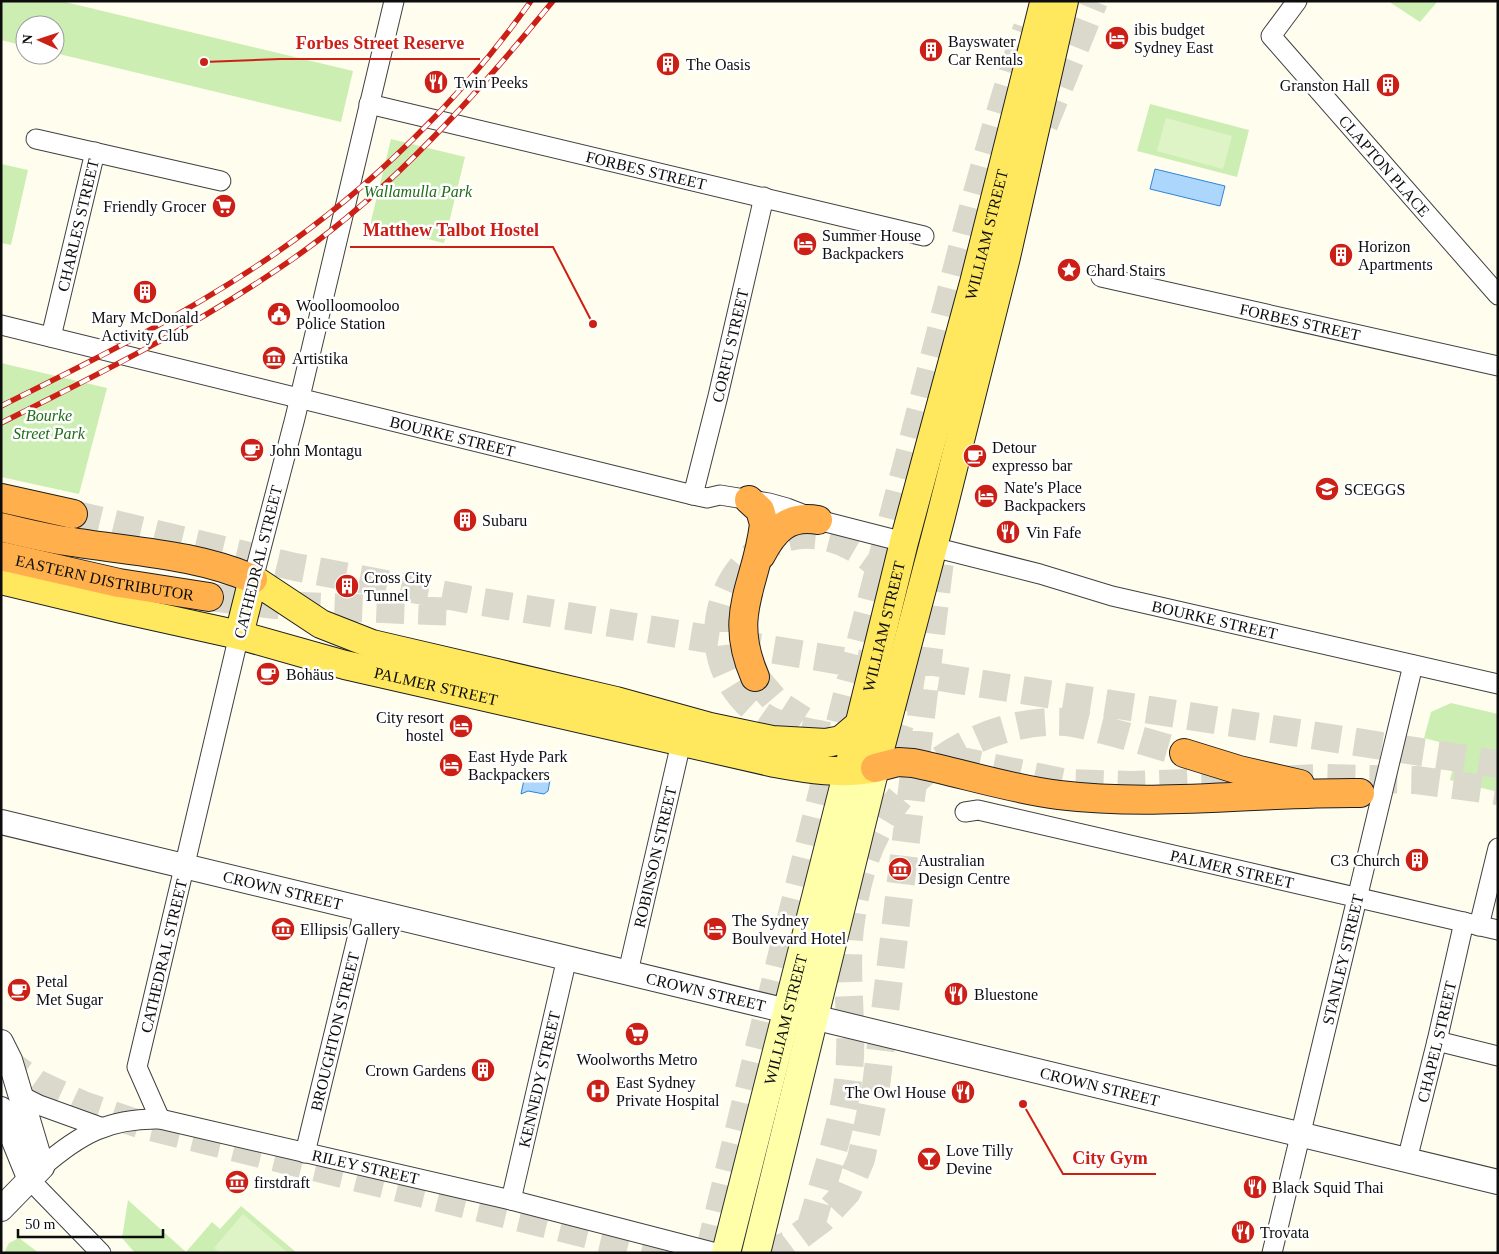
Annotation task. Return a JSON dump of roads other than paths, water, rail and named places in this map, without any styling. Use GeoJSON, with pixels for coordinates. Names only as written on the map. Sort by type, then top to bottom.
{"type":"FeatureCollection","features":[{"type":"Feature","properties":{"kind":"highway"},"geometry":{"type":"LineString","coordinates":[[1,498],[73,514]]}},
{"type":"Feature","properties":{"kind":"highway"},"geometry":{"type":"LineString","coordinates":[[748,500],[760,510],[764,519],[742,622],[744,645],[755,677]]}},
{"type":"Feature","properties":{"kind":"highway"},"geometry":{"type":"LineString","coordinates":[[755,565],[769,540],[781,527],[801,519],[818,520]]}},
{"type":"Feature","properties":{"kind":"highway"},"geometry":{"type":"LineString","coordinates":[[1,528],[73,542],[162,553],[200,561],[253,579]]}},
{"type":"Feature","properties":{"kind":"highway","name":"EASTERN DISTRIBUTOR"},"geometry":{"type":"LineString","coordinates":[[1,556],[119,583],[209,597]]}},
{"type":"Feature","properties":{"kind":"highway"},"geometry":{"type":"LineString","coordinates":[[875,768],[898,762],[914,763],[1029,790],[1083,797],[1148,799],[1353,793],[1239,770],[1184,753]]}},
{"type":"Feature","properties":{"kind":"main road"},"geometry":{"type":"LineString","coordinates":[[1028,65],[1038,1]]}},
{"type":"Feature","properties":{"kind":"main road","name":"WILLIAM STREET"},"geometry":{"type":"LineString","coordinates":[[726,1253],[860,724],[904,542],[974,283],[1045,1]]}},
{"type":"Feature","properties":{"kind":"main road","name":"WILLIAM STREET"},"geometry":{"type":"LineString","coordinates":[[756,1253],[875,768],[1006,257],[1064,1]]}},
{"type":"Feature","properties":{"kind":"main road"},"geometry":{"type":"LineString","coordinates":[[1038,111],[1081,1]]}},
{"type":"Feature","properties":{"kind":"main road"},"geometry":{"type":"LineString","coordinates":[[904,542],[914,541],[921,533],[955,461]]}},
{"type":"Feature","properties":{"kind":"main road","name":"CATHEDRAL STREET"},"geometry":{"type":"LineString","coordinates":[[239,635],[253,579]]}},
{"type":"Feature","properties":{"kind":"main road","name":"PALMER STREET"},"geometry":{"type":"LineString","coordinates":[[253,579],[321,624],[372,644],[616,701],[710,727],[772,740],[826,743],[841,740],[860,724]]}},
{"type":"Feature","properties":{"kind":"main road","name":"PALMER STREET"},"geometry":{"type":"LineString","coordinates":[[1,580],[239,635],[345,665],[786,766],[848,771],[875,768]]}},
{"type":"Feature","properties":{"kind":"main road","name":"CROWN STREET"},"geometry":{"type":"LineString","coordinates":[[787,1011],[813,1017]]}},
{"type":"Feature","properties":{"kind":"street","name":"CATHEDRAL STREET"},"geometry":{"type":"LineString","coordinates":[[253,579],[300,398],[394,1]]}},
{"type":"Feature","properties":{"kind":"street","name":"CLAPTON PLACE"},"geometry":{"type":"LineString","coordinates":[[1297,1],[1271,36],[1498,295]]}},
{"type":"Feature","properties":{"kind":"street","name":"FORBES STREET"},"geometry":{"type":"LineString","coordinates":[[369,104],[924,236]]}},
{"type":"Feature","properties":{"kind":"street"},"geometry":{"type":"LineString","coordinates":[[36,139],[95,152]]}},
{"type":"Feature","properties":{"kind":"street","name":"CHARLES STREET"},"geometry":{"type":"LineString","coordinates":[[51,337],[95,152],[221,180]]}},
{"type":"Feature","properties":{"kind":"street","name":"CORFU STREET"},"geometry":{"type":"LineString","coordinates":[[693,495],[764,197]]}},
{"type":"Feature","properties":{"kind":"street","name":"FORBES STREET"},"geometry":{"type":"LineString","coordinates":[[1101,277],[1498,366]]}},
{"type":"Feature","properties":{"kind":"street","name":"BOURKE STREET"},"geometry":{"type":"LineString","coordinates":[[1,325],[693,495],[707,498],[720,495],[787,508],[818,520],[904,542]]}},
{"type":"Feature","properties":{"kind":"street","name":"BOURKE STREET"},"geometry":{"type":"LineString","coordinates":[[933,547],[1040,574],[1112,596],[1498,684]]}},
{"type":"Feature","properties":{"kind":"street","name":"CATHEDRAL STREET"},"geometry":{"type":"LineString","coordinates":[[160,1119],[138,1067],[239,635]]}},
{"type":"Feature","properties":{"kind":"street","name":"STANLEY STREET"},"geometry":{"type":"LineString","coordinates":[[1272,1253],[1359,897],[1413,665]]}},
{"type":"Feature","properties":{"kind":"street","name":"ROBINSON STREET"},"geometry":{"type":"LineString","coordinates":[[628,972],[681,742]]}},
{"type":"Feature","properties":{"kind":"street","name":"PALMER STREET"},"geometry":{"type":"LineString","coordinates":[[965,812],[978,810],[1498,930]]}},
{"type":"Feature","properties":{"kind":"street","name":"CROWN STREET"},"geometry":{"type":"LineString","coordinates":[[1,822],[787,1011]]}},
{"type":"Feature","properties":{"kind":"street","name":"CHAPEL STREET"},"geometry":{"type":"LineString","coordinates":[[1407,1160],[1437,1041],[1471,924],[1498,848]]}},
{"type":"Feature","properties":{"kind":"street","name":"BROUGHTON STREET"},"geometry":{"type":"LineString","coordinates":[[305,1152],[364,910]]}},
{"type":"Feature","properties":{"kind":"street","name":"KENNEDY STREET"},"geometry":{"type":"LineString","coordinates":[[511,1200],[567,958]]}},
{"type":"Feature","properties":{"kind":"street","name":"CROWN STREET"},"geometry":{"type":"LineString","coordinates":[[813,1017],[1498,1182]]}},
{"type":"Feature","properties":{"kind":"street"},"geometry":{"type":"LineString","coordinates":[[1437,1041],[1498,1056]]}},
{"type":"Feature","properties":{"kind":"street"},"geometry":{"type":"LineString","coordinates":[[1,1042],[10,1060],[22,1096],[36,1174]]}},
{"type":"Feature","properties":{"kind":"street"},"geometry":{"type":"LineString","coordinates":[[22,1096],[39,1105],[100,1127]]}},
{"type":"Feature","properties":{"kind":"street"},"geometry":{"type":"LineString","coordinates":[[1,1109],[36,1174],[102,1253]]}},
{"type":"Feature","properties":{"kind":"street","name":"RILEY STREET"},"geometry":{"type":"LineString","coordinates":[[36,1174],[69,1145],[100,1127],[129,1120],[160,1119],[511,1200],[716,1253]]}},
{"type":"Feature","properties":{"kind":"street"},"geometry":{"type":"LineString","coordinates":[[1,1208],[36,1174]]}},
{"type":"Feature","properties":{"kind":"water"},"geometry":{"type":"Polygon","coordinates":[[[1155,169],[1225,186],[1220,206],[1150,189],[1155,169]]]}},
{"type":"Feature","properties":{"kind":"water"},"geometry":{"type":"Polygon","coordinates":[[[525,775],[550,780],[548,791],[544,794],[528,791],[521,794],[525,775]]]}},
{"type":"Feature","properties":{"kind":"tunnel"},"geometry":{"type":"LineString","coordinates":[[1044,125],[1094,1]]}},
{"type":"Feature","properties":{"kind":"tunnel"},"geometry":{"type":"LineString","coordinates":[[709,1253],[831,758],[949,299],[993,135],[1027,28]]}},
{"type":"Feature","properties":{"kind":"tunnel"},"geometry":{"type":"LineString","coordinates":[[73,514],[295,567],[477,601],[970,682],[1498,764]]}},
{"type":"Feature","properties":{"kind":"tunnel"},"geometry":{"type":"LineString","coordinates":[[828,736],[792,728],[767,719],[760,714],[730,680],[718,641],[723,603],[740,569],[769,545],[805,535],[847,544],[891,577]]}},
{"type":"Feature","properties":{"kind":"tunnel"},"geometry":{"type":"LineString","coordinates":[[763,1253],[786,1246],[822,1219],[847,1192],[861,1159],[876,1086],[942,544]]}},
{"type":"Feature","properties":{"kind":"tunnel"},"geometry":{"type":"LineString","coordinates":[[209,597],[275,605],[459,612]]}},
{"type":"Feature","properties":{"kind":"tunnel"},"geometry":{"type":"LineString","coordinates":[[890,750],[906,703],[914,654]]}},
{"type":"Feature","properties":{"kind":"tunnel"},"geometry":{"type":"LineString","coordinates":[[755,677],[778,704],[803,720]]}},
{"type":"Feature","properties":{"kind":"tunnel"},"geometry":{"type":"LineString","coordinates":[[810,1229],[837,1137],[848,1081],[850,1061],[848,961],[851,921],[855,899],[867,855],[876,834],[891,809],[909,787],[931,767],[981,737],[1009,728],[1037,723],[1066,722],[1084,725],[1184,753]]}},
{"type":"Feature","properties":{"kind":"tunnel"},"geometry":{"type":"LineString","coordinates":[[952,759],[1067,783],[1132,785],[1323,778],[1416,780],[1498,791]]}},
{"type":"Feature","properties":{"kind":"tunnel"},"geometry":{"type":"LineString","coordinates":[[1,1058],[38,1084],[83,1105],[139,1124],[663,1253]]}},
{"type":"Feature","properties":{"kind":"railway"},"geometry":{"type":"LineString","coordinates":[[1,406],[174,317],[240,277],[309,229],[380,171],[413,139],[475,72],[531,1]]}},
{"type":"Feature","properties":{"kind":"railway"},"geometry":{"type":"LineString","coordinates":[[1,423],[114,366],[187,326],[259,282],[331,231],[400,171],[464,105],[553,1]]}},
{"type":"Feature","properties":{"kind":"place","name":"ibis budget Sydney East"},"geometry":{"type":"Point","coordinates":[1117,38]}},
{"type":"Feature","properties":{"kind":"place","name":"Bayswater Car Rentals"},"geometry":{"type":"Point","coordinates":[931,50]}},
{"type":"Feature","properties":{"kind":"place","name":"Forbes Street Reserve"},"geometry":{"type":"Point","coordinates":[204,62]}},
{"type":"Feature","properties":{"kind":"place","name":"The Oasis"},"geometry":{"type":"Point","coordinates":[668,64]}},
{"type":"Feature","properties":{"kind":"place","name":"Twin Peeks"},"geometry":{"type":"Point","coordinates":[436,82]}},
{"type":"Feature","properties":{"kind":"place","name":"Granston Hall"},"geometry":{"type":"Point","coordinates":[1388,85]}},
{"type":"Feature","properties":{"kind":"place","name":"Friendly Grocer"},"geometry":{"type":"Point","coordinates":[224,206]}},
{"type":"Feature","properties":{"kind":"place","name":"Summer House Backpackers"},"geometry":{"type":"Point","coordinates":[805,244]}},
{"type":"Feature","properties":{"kind":"place","name":"Horizon Apartments"},"geometry":{"type":"Point","coordinates":[1341,255]}},
{"type":"Feature","properties":{"kind":"place","name":"Chard Stairs"},"geometry":{"type":"Point","coordinates":[1069,270]}},
{"type":"Feature","properties":{"kind":"place","name":"Mary McDonald Activity Club"},"geometry":{"type":"Point","coordinates":[145,292]}},
{"type":"Feature","properties":{"kind":"place","name":"Woolloomooloo Police Station"},"geometry":{"type":"Point","coordinates":[279,314]}},
{"type":"Feature","properties":{"kind":"place","name":"Matthew Talbot Hostel"},"geometry":{"type":"Point","coordinates":[593,324]}},
{"type":"Feature","properties":{"kind":"place","name":"Artistika"},"geometry":{"type":"Point","coordinates":[274,358]}},
{"type":"Feature","properties":{"kind":"place","name":"John Montagu"},"geometry":{"type":"Point","coordinates":[252,450]}},
{"type":"Feature","properties":{"kind":"place","name":"Detour expresso bar"},"geometry":{"type":"Point","coordinates":[975,456]}},
{"type":"Feature","properties":{"kind":"place","name":"SCEGGS"},"geometry":{"type":"Point","coordinates":[1327,489]}},
{"type":"Feature","properties":{"kind":"place","name":"Nate's Place Backpackers"},"geometry":{"type":"Point","coordinates":[986,496]}},
{"type":"Feature","properties":{"kind":"place","name":"Subaru"},"geometry":{"type":"Point","coordinates":[465,520]}},
{"type":"Feature","properties":{"kind":"place","name":"Vin Fafe"},"geometry":{"type":"Point","coordinates":[1008,532]}},
{"type":"Feature","properties":{"kind":"place","name":"Cross City Tunnel"},"geometry":{"type":"Point","coordinates":[347,586]}},
{"type":"Feature","properties":{"kind":"place","name":"Bohäus"},"geometry":{"type":"Point","coordinates":[268,674]}},
{"type":"Feature","properties":{"kind":"place","name":"City resort hostel"},"geometry":{"type":"Point","coordinates":[461,726]}},
{"type":"Feature","properties":{"kind":"place","name":"East Hyde Park Backpackers"},"geometry":{"type":"Point","coordinates":[451,765]}},
{"type":"Feature","properties":{"kind":"place","name":"C3 Church"},"geometry":{"type":"Point","coordinates":[1417,860]}},
{"type":"Feature","properties":{"kind":"place","name":"Australian Design Centre"},"geometry":{"type":"Point","coordinates":[900,869]}},
{"type":"Feature","properties":{"kind":"place","name":"Ellipsis Gallery"},"geometry":{"type":"Point","coordinates":[283,929]}},
{"type":"Feature","properties":{"kind":"place","name":"The Sydney Boulvevard Hotel"},"geometry":{"type":"Point","coordinates":[715,929]}},
{"type":"Feature","properties":{"kind":"place","name":"Petal Met Sugar"},"geometry":{"type":"Point","coordinates":[19,990]}},
{"type":"Feature","properties":{"kind":"place","name":"Bluestone"},"geometry":{"type":"Point","coordinates":[956,994]}},
{"type":"Feature","properties":{"kind":"place","name":"Woolworths Metro"},"geometry":{"type":"Point","coordinates":[637,1034]}},
{"type":"Feature","properties":{"kind":"place","name":"Crown Gardens"},"geometry":{"type":"Point","coordinates":[483,1070]}},
{"type":"Feature","properties":{"kind":"place","name":"East Sydney Private Hospital"},"geometry":{"type":"Point","coordinates":[598,1091]}},
{"type":"Feature","properties":{"kind":"place","name":"The Owl House"},"geometry":{"type":"Point","coordinates":[963,1092]}},
{"type":"Feature","properties":{"kind":"place","name":"City Gym"},"geometry":{"type":"Point","coordinates":[1023,1104]}},
{"type":"Feature","properties":{"kind":"place","name":"Love Tilly Devine"},"geometry":{"type":"Point","coordinates":[929,1159]}},
{"type":"Feature","properties":{"kind":"place","name":"firstdraft"},"geometry":{"type":"Point","coordinates":[237,1182]}},
{"type":"Feature","properties":{"kind":"place","name":"Black Squid Thai"},"geometry":{"type":"Point","coordinates":[1255,1187]}},
{"type":"Feature","properties":{"kind":"place","name":"Trovata"},"geometry":{"type":"Point","coordinates":[1243,1232]}},
{"type":"Feature","properties":{"kind":"park label","name":"Wallamulla Park"},"geometry":{"type":"Point","coordinates":[418,191]}},
{"type":"Feature","properties":{"kind":"park label","name":"Bourke Street Park"},"geometry":{"type":"Point","coordinates":[49,424]}}]}
